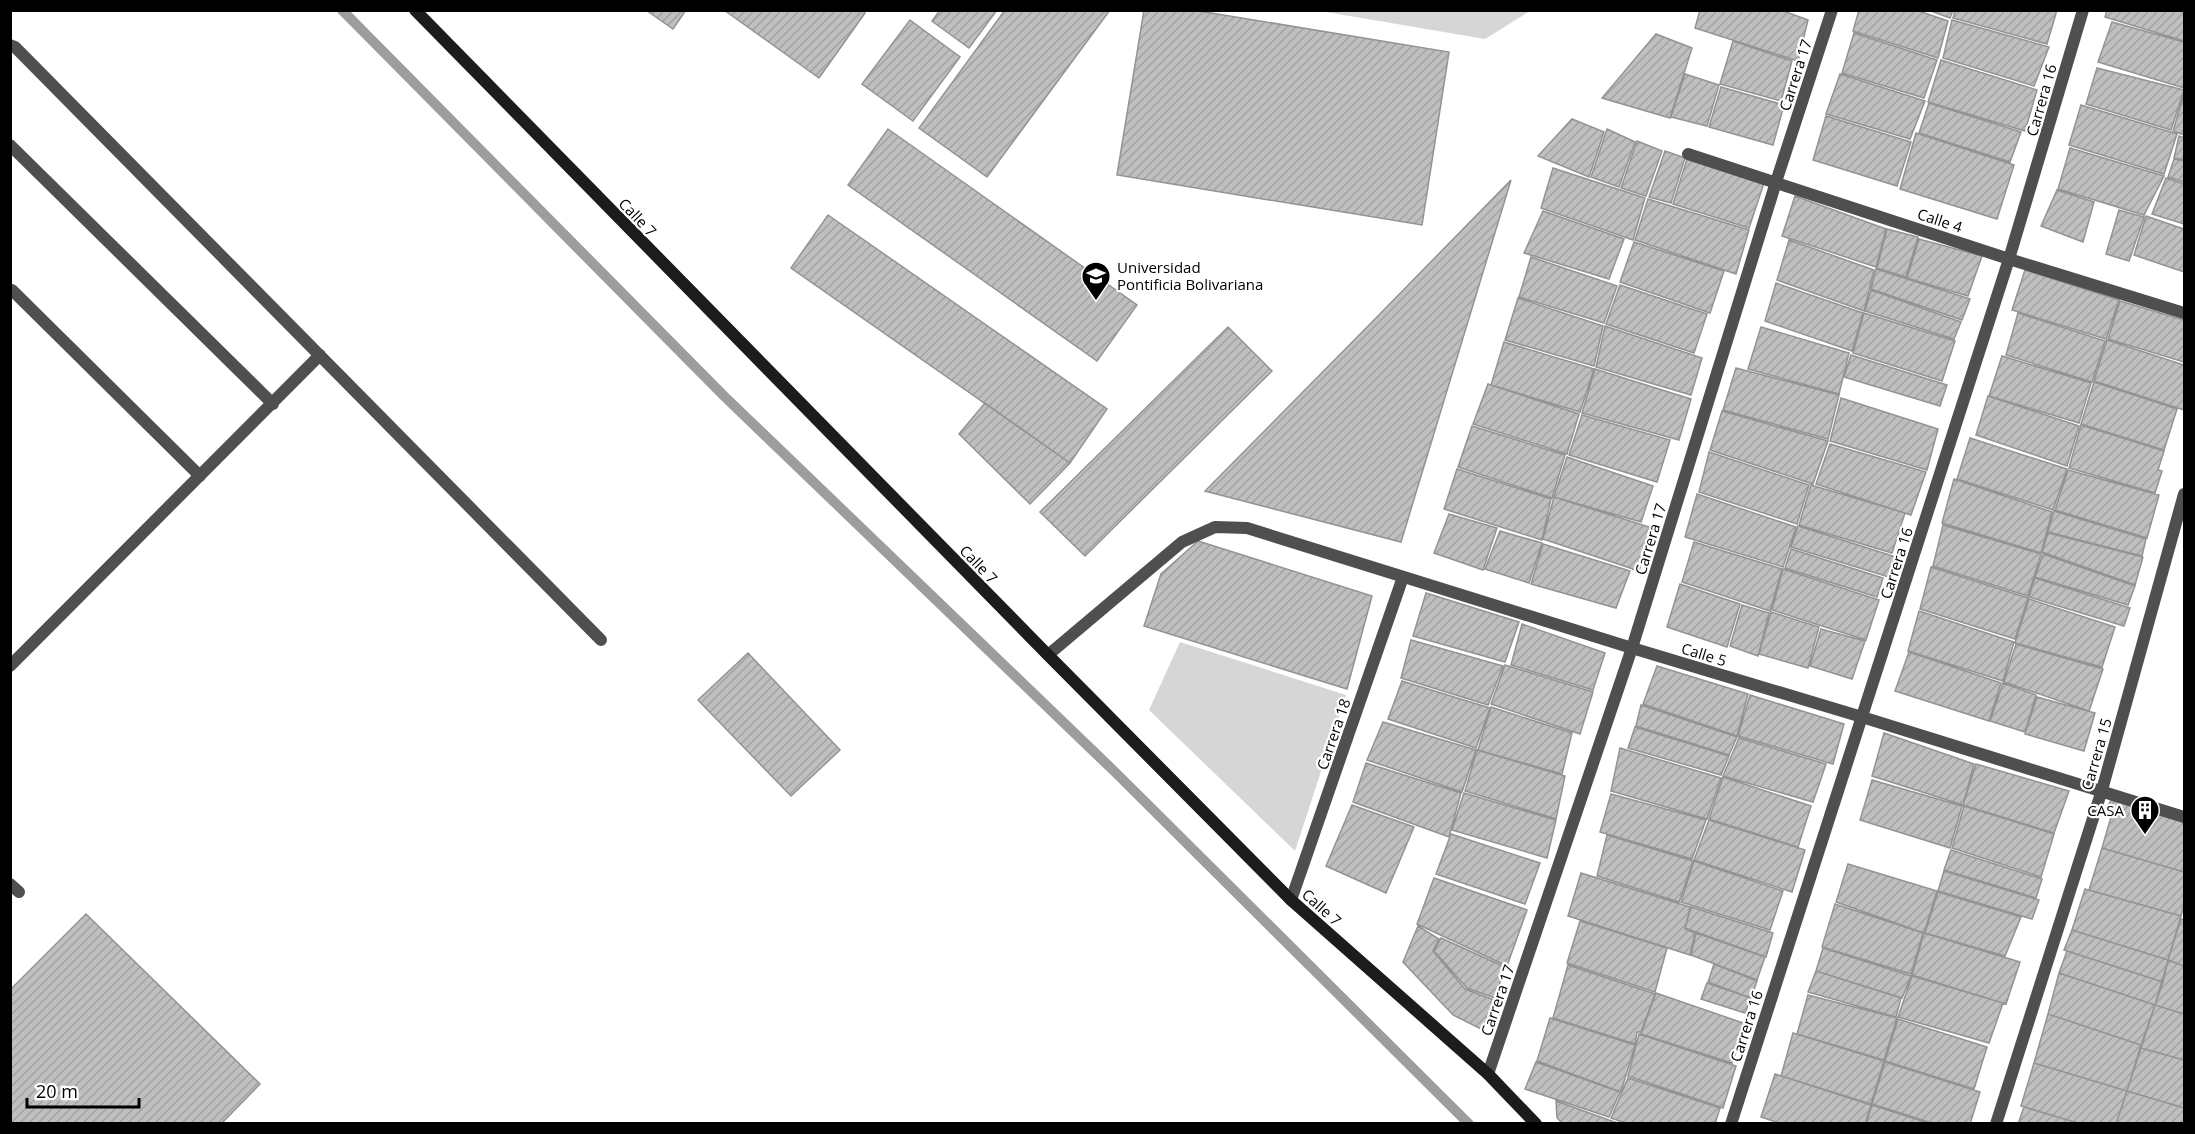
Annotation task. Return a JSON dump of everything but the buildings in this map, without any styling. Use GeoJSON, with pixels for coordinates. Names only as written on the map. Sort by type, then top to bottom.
{"type":"FeatureCollection","features":[{"type":"Feature","properties":{"kind":"street","name":"Calle 7"},"geometry":{"type":"LineString","coordinates":[[415,10],[1048,655],[1292,900],[1488,1074],[1536,1124]]}},
{"type":"Feature","properties":{"kind":"street","name":"Carrera 17"},"geometry":{"type":"LineString","coordinates":[[1488,1074],[1632,648],[1776,182],[1832,10]]}},
{"type":"Feature","properties":{"kind":"street","name":"Carrera 16"},"geometry":{"type":"LineString","coordinates":[[1731,1124],[2009,259],[2083,10]]}},
{"type":"Feature","properties":{"kind":"street"},"geometry":{"type":"LineString","coordinates":[[10,45],[15,47],[601,640]]}},
{"type":"Feature","properties":{"kind":"street"},"geometry":{"type":"LineString","coordinates":[[10,144],[273,404]]}},
{"type":"Feature","properties":{"kind":"street","name":"Calle 4"},"geometry":{"type":"LineString","coordinates":[[1688,154],[2009,259],[2184,313]]}},
{"type":"Feature","properties":{"kind":"street"},"geometry":{"type":"LineString","coordinates":[[12,290],[200,476]]}},
{"type":"Feature","properties":{"kind":"street"},"geometry":{"type":"LineString","coordinates":[[10,666],[320,356]]}},
{"type":"Feature","properties":{"kind":"street","name":"Carrera 15"},"geometry":{"type":"LineString","coordinates":[[1996,1124],[2102,790],[2184,494]]}},
{"type":"Feature","properties":{"kind":"street","name":"Calle 5"},"geometry":{"type":"LineString","coordinates":[[1048,655],[1182,542],[1215,527],[1247,528],[2184,817]]}},
{"type":"Feature","properties":{"kind":"street","name":"Carrera 18"},"geometry":{"type":"LineString","coordinates":[[1292,900],[1403,577]]}},
{"type":"Feature","properties":{"kind":"shaded area"},"geometry":{"type":"Polygon","coordinates":[[[1320,11],[1530,11],[1485,39],[1320,11]]]}},
{"type":"Feature","properties":{"kind":"shaded area"},"geometry":{"type":"Polygon","coordinates":[[[1180,642],[1346,695],[1295,851],[1149,710],[1180,642]]]}},
{"type":"Feature","properties":{"kind":"waterway"},"geometry":{"type":"LineString","coordinates":[[342,10],[724,396],[1115,772],[1469,1124]]}},
{"type":"Feature","properties":{"kind":"place","name":"Universidad Pontificia Bolivariana"},"geometry":{"type":"Point","coordinates":[1096,302]}},
{"type":"Feature","properties":{"kind":"place","name":"CASA"},"geometry":{"type":"Point","coordinates":[2145,836]}}]}
